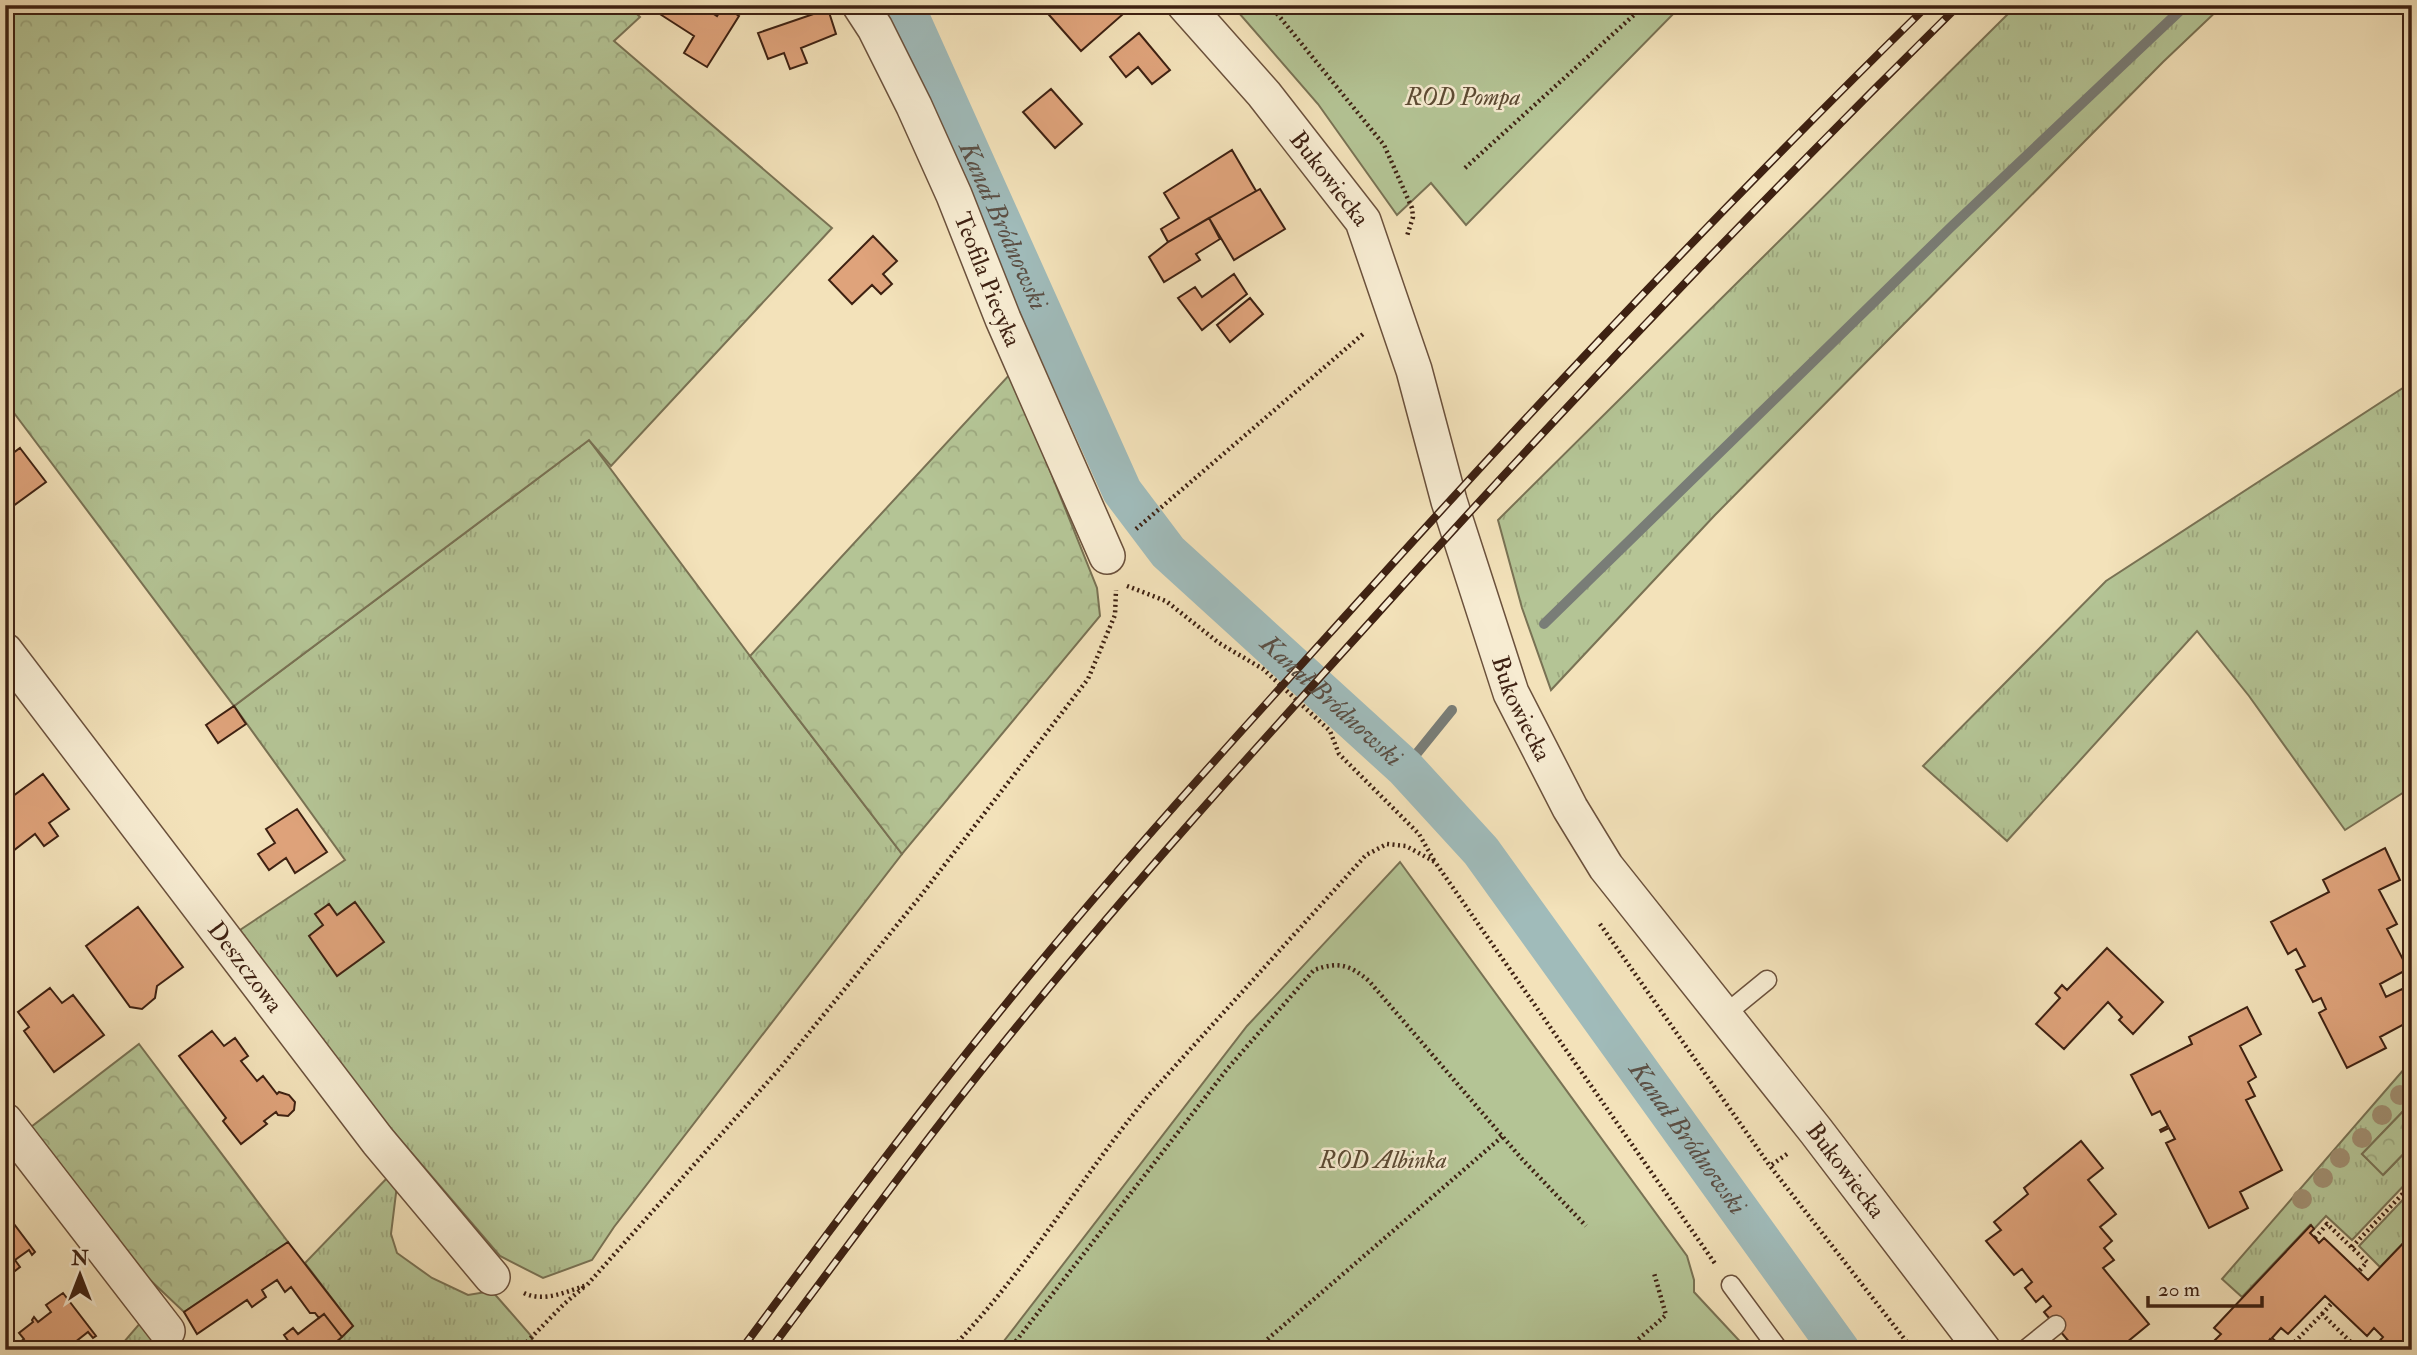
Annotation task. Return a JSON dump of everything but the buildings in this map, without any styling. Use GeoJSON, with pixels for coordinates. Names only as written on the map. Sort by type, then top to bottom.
{"type":"FeatureCollection","features":[{"type":"Feature","properties":{"kind":"street","name":"Teofila Piecyka"},"geometry":{"type":"LineString","coordinates":[[860,5],[875,27],[954,195],[1003,320],[1111,570]]}},
{"type":"Feature","properties":{"kind":"street","name":"Bukowiecka"},"geometry":{"type":"LineString","coordinates":[[1185,5],[1264,94],[1363,221],[1414,370],[1457,526],[1516,703],[1570,808],[1606,867],[1816,1131],[1983,1350]]}},
{"type":"Feature","properties":{"kind":"street","name":"Deszczowa"},"geometry":{"type":"LineString","coordinates":[[5,651],[378,1141],[492,1277]]}},
{"type":"Feature","properties":{"kind":"street"},"geometry":{"type":"LineString","coordinates":[[5,1121],[167,1331]]}},
{"type":"Feature","properties":{"kind":"lane"},"geometry":{"type":"LineString","coordinates":[[1723,1016],[1767,980]]}},
{"type":"Feature","properties":{"kind":"lane"},"geometry":{"type":"LineString","coordinates":[[1731,1285],[1779,1350]]}},
{"type":"Feature","properties":{"kind":"lane"},"geometry":{"type":"LineString","coordinates":[[2025,1350],[2056,1325]]}},
{"type":"Feature","properties":{"kind":"path"},"geometry":{"type":"LineString","coordinates":[[1270,5],[1384,145],[1410,202]]}},
{"type":"Feature","properties":{"kind":"path"},"geometry":{"type":"LineString","coordinates":[[1465,169],[1645,5]]}},
{"type":"Feature","properties":{"kind":"path"},"geometry":{"type":"LineString","coordinates":[[1168,501],[1393,307]]}},
{"type":"Feature","properties":{"kind":"path"},"geometry":{"type":"LineString","coordinates":[[1111,570],[1136,587],[1166,601],[1219,643],[1263,669],[1330,731],[1339,754],[1419,834],[1435,862],[1731,1285]]}},
{"type":"Feature","properties":{"kind":"path"},"geometry":{"type":"LineString","coordinates":[[519,1350],[564,1304],[587,1285],[781,1067],[919,898],[1088,679],[1115,615],[1111,570]]}},
{"type":"Feature","properties":{"kind":"path"},"geometry":{"type":"LineString","coordinates":[[950,1350],[978,1321],[1031,1256],[1117,1134],[1148,1096],[1366,855],[1387,844],[1406,846],[1435,862]]}},
{"type":"Feature","properties":{"kind":"path"},"geometry":{"type":"LineString","coordinates":[[1009,1350],[1228,1068],[1314,970],[1329,964],[1352,967],[1369,981],[1503,1136],[1586,1226]]}},
{"type":"Feature","properties":{"kind":"path"},"geometry":{"type":"LineString","coordinates":[[1816,1131],[1770,1166],[1913,1350]]}},
{"type":"Feature","properties":{"kind":"path"},"geometry":{"type":"LineString","coordinates":[[1255,1350],[1503,1136]]}},
{"type":"Feature","properties":{"kind":"path"},"geometry":{"type":"LineString","coordinates":[[2352,1247],[2412,1184]]}},
{"type":"Feature","properties":{"kind":"path"},"geometry":{"type":"LineString","coordinates":[[2315,1238],[2328,1224],[2367,1262],[2360,1271]]}},
{"type":"Feature","properties":{"kind":"path"},"geometry":{"type":"LineString","coordinates":[[1626,1350],[1666,1315],[1654,1273]]}},
{"type":"Feature","properties":{"kind":"path"},"geometry":{"type":"LineString","coordinates":[[492,1277],[529,1296],[555,1296],[587,1285]]}},
{"type":"Feature","properties":{"kind":"path"},"geometry":{"type":"LineString","coordinates":[[2287,1350],[2332,1303]]}},
{"type":"Feature","properties":{"kind":"path"},"geometry":{"type":"LineString","coordinates":[[2322,1314],[2359,1350]]}},
{"type":"Feature","properties":{"kind":"path"},"geometry":{"type":"LineString","coordinates":[[2294,1343],[2301,1350]]}},
{"type":"Feature","properties":{"kind":"green space"},"geometry":{"type":"Polygon","coordinates":[[[5,5],[628,5],[640,17],[614,41],[832,228],[611,466],[589,440],[234,706],[5,401],[5,5]]]}},
{"type":"Feature","properties":{"kind":"green space","name":"ROD Pompa"},"geometry":{"type":"Polygon","coordinates":[[[1232,5],[1682,5],[1466,225],[1431,183],[1397,215],[1318,104],[1232,5]]]}},
{"type":"Feature","properties":{"kind":"green space"},"geometry":{"type":"Polygon","coordinates":[[[2017,5],[2223,5],[2163,62],[1715,515],[1551,690],[1522,608],[1498,520],[2017,5]]]}},
{"type":"Feature","properties":{"kind":"green space"},"geometry":{"type":"Polygon","coordinates":[[[1011,373],[1097,588],[1100,616],[902,854],[750,656],[1011,373]]]}},
{"type":"Feature","properties":{"kind":"green space"},"geometry":{"type":"Polygon","coordinates":[[[2412,382],[2412,787],[2345,830],[2249,696],[2197,631],[2007,841],[1923,766],[2106,581],[2412,382]]]}},
{"type":"Feature","properties":{"kind":"green space"},"geometry":{"type":"Polygon","coordinates":[[[589,440],[902,854],[614,1227],[592,1260],[543,1278],[500,1256],[344,1074],[240,930],[345,860],[234,706],[589,440]]]}},
{"type":"Feature","properties":{"kind":"green space","name":"ROD Albinka"},"geometry":{"type":"Polygon","coordinates":[[[1400,862],[1687,1256],[1694,1280],[1694,1292],[1748,1350],[997,1350],[1247,1026],[1400,862]]]}},
{"type":"Feature","properties":{"kind":"green space"},"geometry":{"type":"Polygon","coordinates":[[[139,1044],[288,1242],[184,1312],[129,1260],[31,1127],[139,1044]]]}},
{"type":"Feature","properties":{"kind":"green space"},"geometry":{"type":"Polygon","coordinates":[[[2412,1060],[2412,1102],[2362,1154],[2384,1174],[2412,1145],[2412,1177],[2352,1240],[2326,1216],[2314,1229],[2310,1225],[2242,1297],[2222,1279],[2412,1060]]]}},
{"type":"Feature","properties":{"kind":"green space"},"geometry":{"type":"Polygon","coordinates":[[[2412,1102],[2412,1145],[2383,1175],[2362,1154],[2412,1102]]]}},
{"type":"Feature","properties":{"kind":"green space"},"geometry":{"type":"Polygon","coordinates":[[[389,1176],[397,1185],[391,1234],[397,1253],[432,1278],[468,1295],[492,1291],[533,1338],[524,1350],[326,1350],[353,1326],[305,1263],[389,1176]]]}},
{"type":"Feature","properties":{"kind":"green space"},"geometry":{"type":"Polygon","coordinates":[[[2412,1190],[2412,1234],[2380,1267],[2359,1246],[2412,1190]]]}},
{"type":"Feature","properties":{"kind":"green space"},"geometry":{"type":"Polygon","coordinates":[[[141,1322],[161,1350],[117,1350],[141,1322]]]}},
{"type":"Feature","properties":{"kind":"waterway","name":"Kanał Bródnowski"},"geometry":{"type":"LineString","coordinates":[[904,5],[1122,491],[1168,552],[1405,768],[1481,851],[1840,1350]]}},
{"type":"Feature","properties":{"kind":"waterway"},"geometry":{"type":"LineString","coordinates":[[1544,624],[1951,227],[2186,5]]}},
{"type":"Feature","properties":{"kind":"waterway"},"geometry":{"type":"LineString","coordinates":[[1405,768],[1452,710]]}},
{"type":"Feature","properties":{"kind":"railway"},"geometry":{"type":"LineString","coordinates":[[741,1350],[975,1042],[1092,900],[1177,803],[1562,380],[1779,153],[1928,5]]}},
{"type":"Feature","properties":{"kind":"railway"},"geometry":{"type":"LineString","coordinates":[[770,1350],[995,1054],[1068,964],[1192,820],[1581,393],[1730,236],[1959,5]]}}]}
